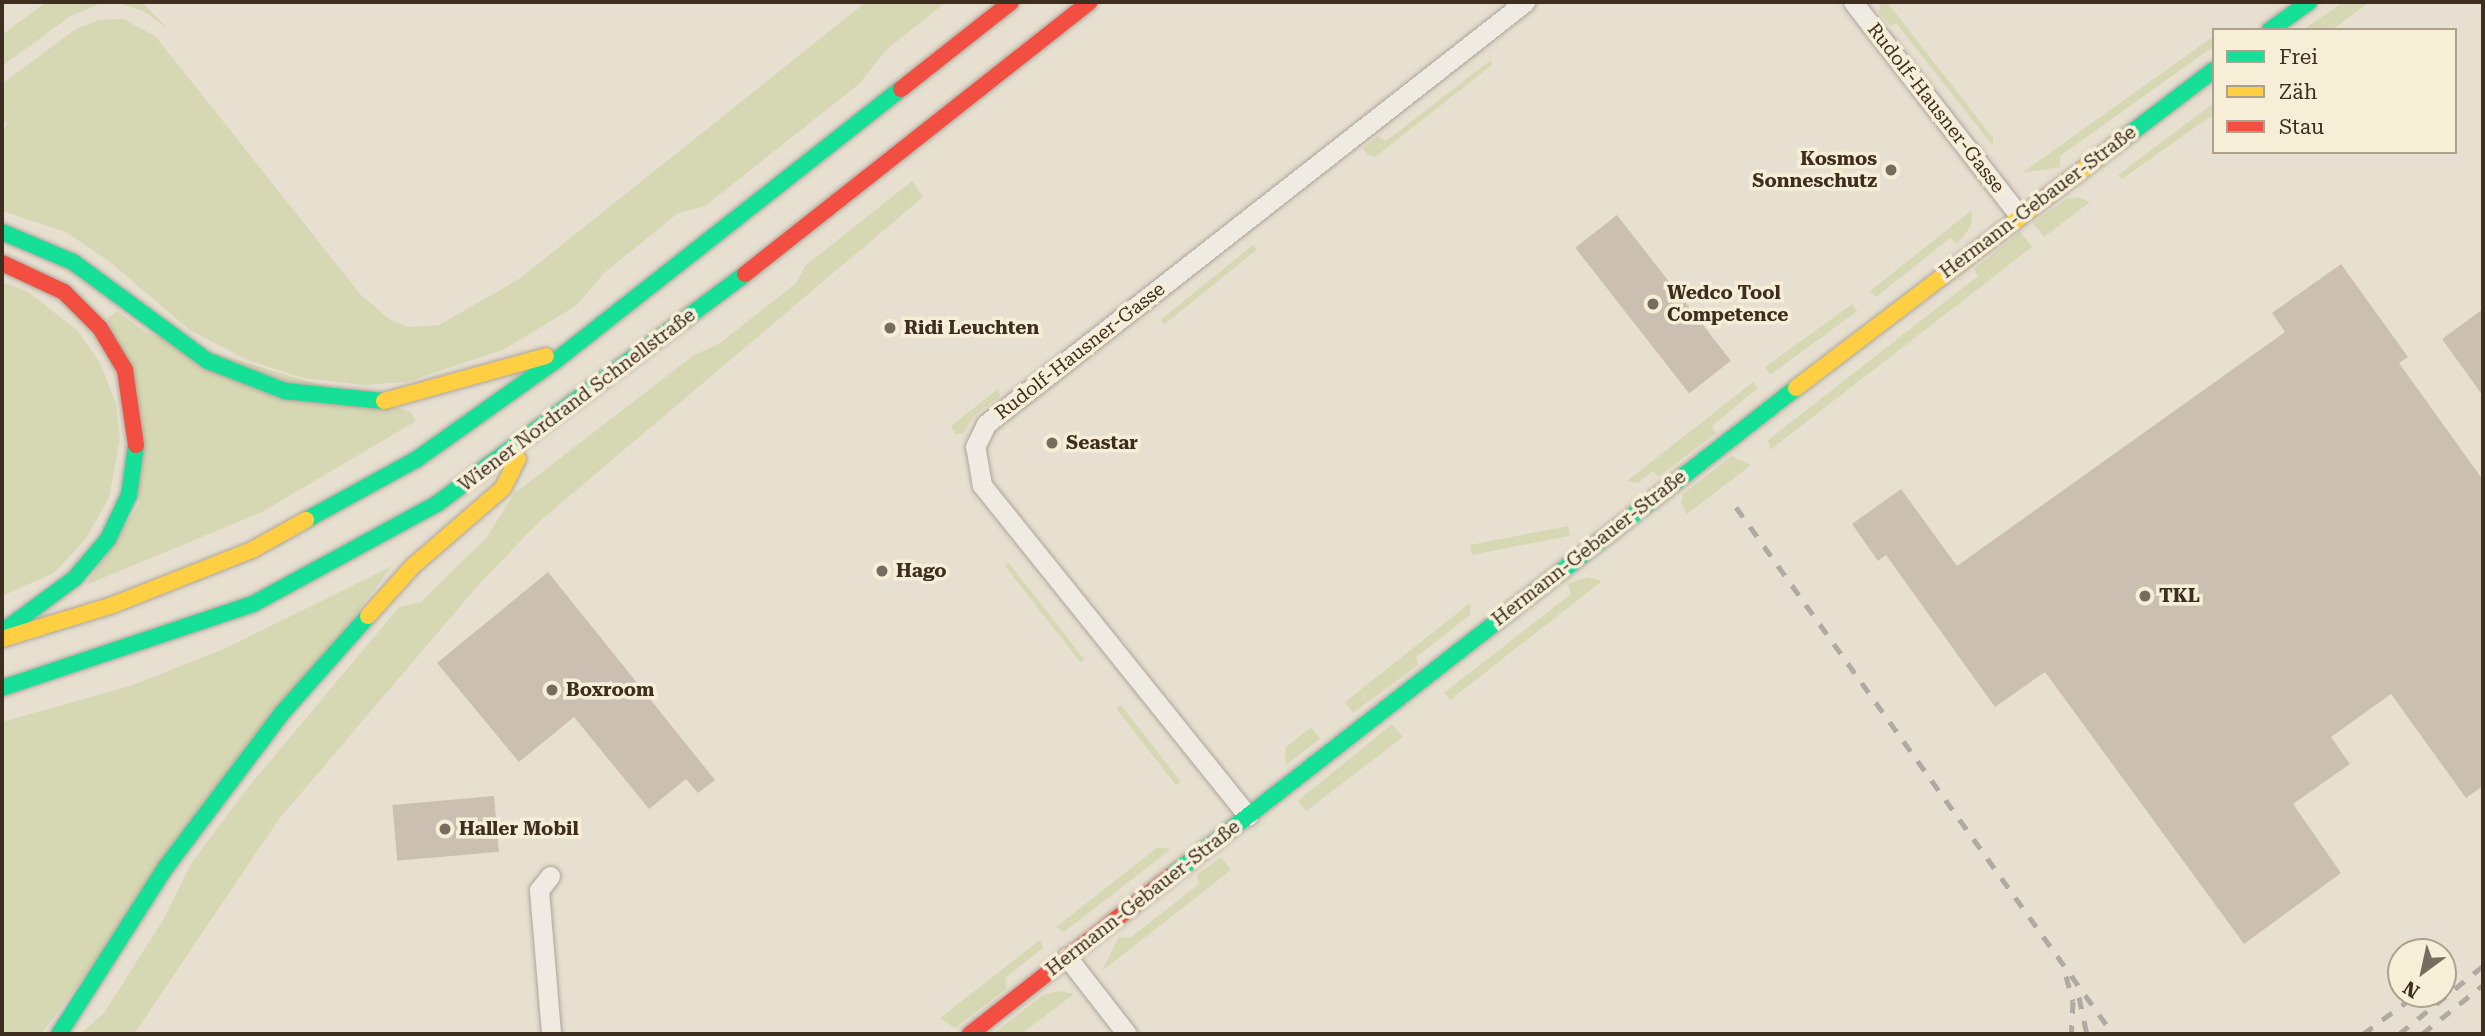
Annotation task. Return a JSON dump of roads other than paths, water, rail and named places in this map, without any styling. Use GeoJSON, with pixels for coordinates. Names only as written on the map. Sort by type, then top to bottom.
{"type":"FeatureCollection","features":[{"type":"Feature","properties":{"kind":"main road"},"geometry":{"type":"LineString","coordinates":[[2,639],[170,585],[331,510],[417,459],[570,348],[1011,2]]}},
{"type":"Feature","properties":{"kind":"main road","name":"Wiener Nordrand Schnellstraße"},"geometry":{"type":"LineString","coordinates":[[2,688],[122,653],[253,604],[364,547],[527,443],[1090,2]]}},
{"type":"Feature","properties":{"kind":"main road"},"geometry":{"type":"LineString","coordinates":[[2273,28],[2309,2]]}},
{"type":"Feature","properties":{"kind":"main road","name":"Hermann-Gebauer-Straße"},"geometry":{"type":"LineString","coordinates":[[970,1034],[2018,214],[2212,71]]}},
{"type":"Feature","properties":{"kind":"main road"},"geometry":{"type":"LineString","coordinates":[[2,232],[73,262],[208,362],[249,381],[323,399],[410,398],[570,348]]}},
{"type":"Feature","properties":{"kind":"main road"},"geometry":{"type":"LineString","coordinates":[[2,263],[64,292],[100,328],[125,370],[138,433],[129,495],[108,539],[75,578],[2,632]]}},
{"type":"Feature","properties":{"kind":"main road"},"geometry":{"type":"LineString","coordinates":[[59,1034],[159,877],[282,713],[405,574],[503,488],[527,443]]}},
{"type":"Feature","properties":{"kind":"street","name":"Rudolf-Hausner-Gasse"},"geometry":{"type":"LineString","coordinates":[[1248,816],[982,485],[975,447],[986,424],[1525,2]]}},
{"type":"Feature","properties":{"kind":"street","name":"Rudolf-Hausner-Gasse"},"geometry":{"type":"LineString","coordinates":[[1853,2],[2018,214]]}},
{"type":"Feature","properties":{"kind":"street"},"geometry":{"type":"LineString","coordinates":[[550,876],[539,890],[551,1034]]}},
{"type":"Feature","properties":{"kind":"street"},"geometry":{"type":"LineString","coordinates":[[1067,957],[1127,1034]]}},
{"type":"Feature","properties":{"kind":"railway"},"geometry":{"type":"LineString","coordinates":[[1736,507],[2113,1034]]}},
{"type":"Feature","properties":{"kind":"railway"},"geometry":{"type":"LineString","coordinates":[[2399,1034],[2483,966]]}},
{"type":"Feature","properties":{"kind":"railway"},"geometry":{"type":"LineString","coordinates":[[2066,976],[2073,1001],[2071,1034]]}},
{"type":"Feature","properties":{"kind":"railway"},"geometry":{"type":"LineString","coordinates":[[2422,1034],[2483,985]]}},
{"type":"Feature","properties":{"kind":"railway"},"geometry":{"type":"LineString","coordinates":[[2079,997],[2087,1034]]}},
{"type":"Feature","properties":{"kind":"railway"},"geometry":{"type":"LineString","coordinates":[[2363,1034],[2398,1008]]}},
{"type":"Feature","properties":{"kind":"place","name":"Kosmos Sonneschutz"},"geometry":{"type":"Point","coordinates":[1891,170]}},
{"type":"Feature","properties":{"kind":"place","name":"Wedco Tool Competence"},"geometry":{"type":"Point","coordinates":[1653,304]}},
{"type":"Feature","properties":{"kind":"place","name":"Ridi Leuchten"},"geometry":{"type":"Point","coordinates":[890,328]}},
{"type":"Feature","properties":{"kind":"place","name":"Seastar"},"geometry":{"type":"Point","coordinates":[1052,443]}},
{"type":"Feature","properties":{"kind":"place","name":"Hago"},"geometry":{"type":"Point","coordinates":[882,571]}},
{"type":"Feature","properties":{"kind":"place","name":"TKL"},"geometry":{"type":"Point","coordinates":[2145,596]}},
{"type":"Feature","properties":{"kind":"place","name":"Boxroom"},"geometry":{"type":"Point","coordinates":[552,690]}},
{"type":"Feature","properties":{"kind":"place","name":"Haller Mobil"},"geometry":{"type":"Point","coordinates":[445,829]}}]}
